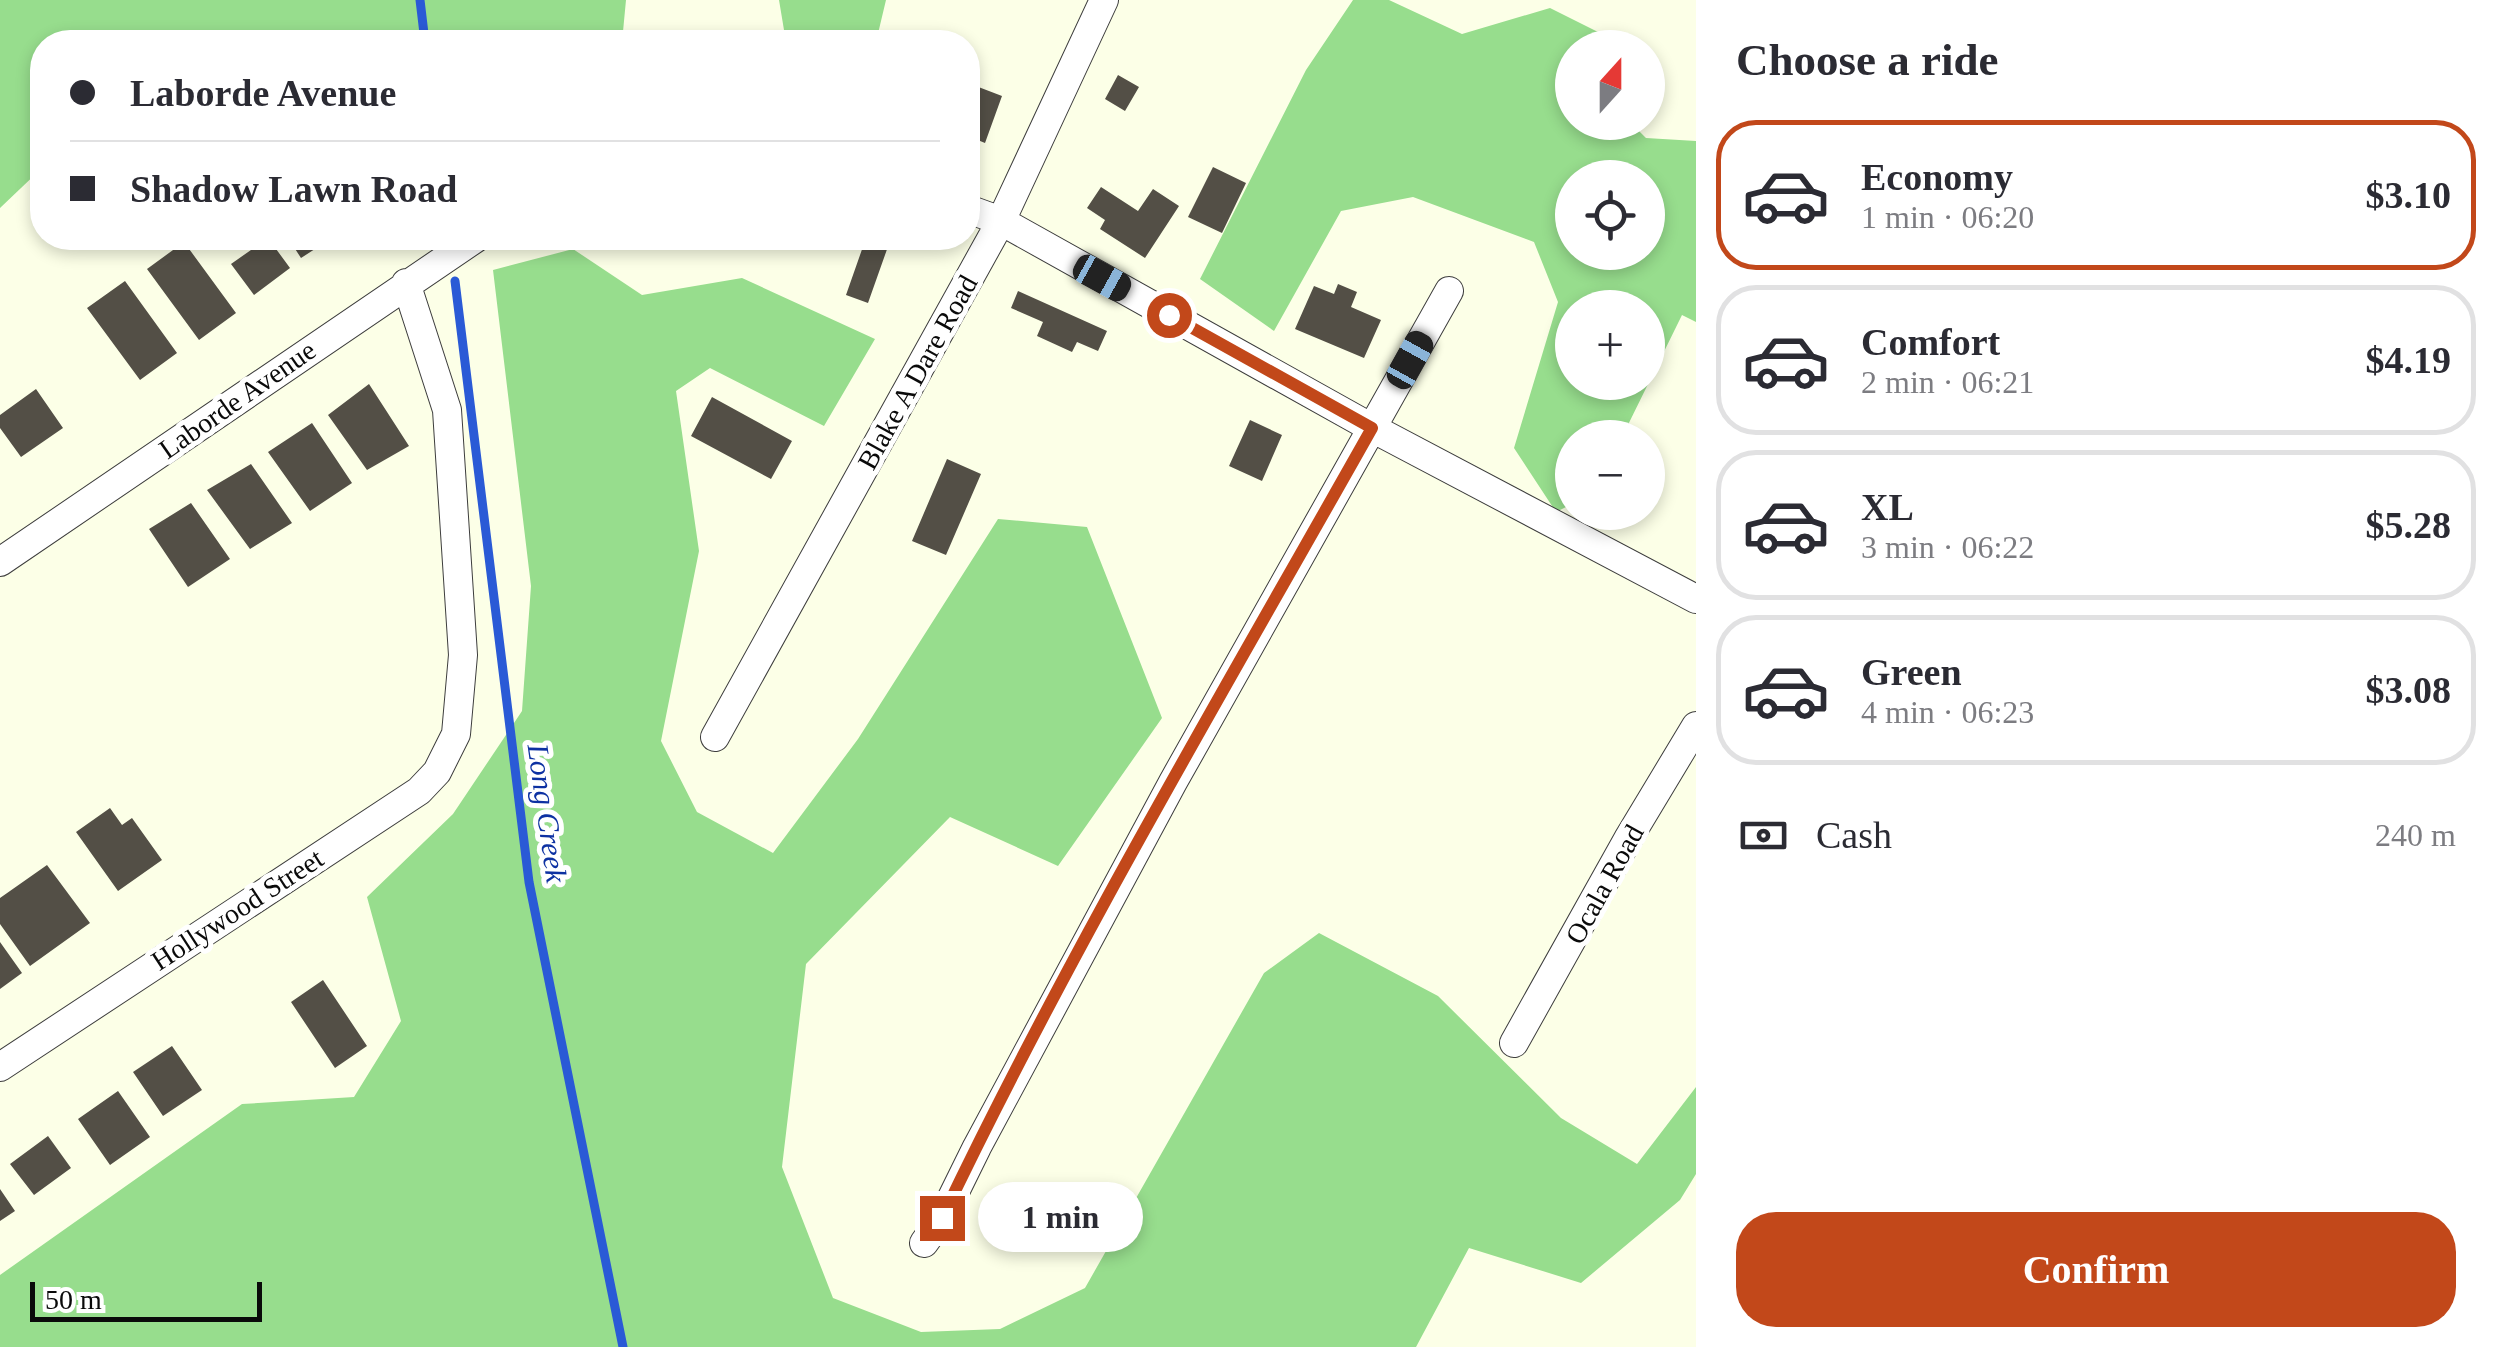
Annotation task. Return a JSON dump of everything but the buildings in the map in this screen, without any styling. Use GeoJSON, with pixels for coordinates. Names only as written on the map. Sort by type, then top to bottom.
{"type":"FeatureCollection","features":[{"type":"Feature","properties":{"kind":"street","name":"Blake A Dare Road"},"geometry":{"type":"LineString","coordinates":[[715,737],[1000,221],[1104,0]]}},
{"type":"Feature","properties":{"kind":"street"},"geometry":{"type":"LineString","coordinates":[[980,213],[1372,428],[1696,599]]}},
{"type":"Feature","properties":{"kind":"street","name":"Laborde Avenue"},"geometry":{"type":"LineString","coordinates":[[0,562],[457,250]]}},
{"type":"Feature","properties":{"kind":"street","name":"Hollywood Street"},"geometry":{"type":"LineString","coordinates":[[0,1067],[419,790],[437,772],[456,734],[463,655],[447,410],[406,282]]}},
{"type":"Feature","properties":{"kind":"street"},"geometry":{"type":"LineString","coordinates":[[924,1244],[942,1218],[1070,970],[1449,291]]}},
{"type":"Feature","properties":{"kind":"street","name":"Ocala Road"},"geometry":{"type":"LineString","coordinates":[[1514,1044],[1696,726]]}},
{"type":"Feature","properties":{"kind":"green space"},"geometry":{"type":"Polygon","coordinates":[[[0,0],[626,0],[623,30],[30,30],[30,179],[0,208],[0,0]]]}},
{"type":"Feature","properties":{"kind":"green space"},"geometry":{"type":"Polygon","coordinates":[[[779,0],[886,0],[879,30],[784,30],[779,0]]]}},
{"type":"Feature","properties":{"kind":"green space"},"geometry":{"type":"Polygon","coordinates":[[[1353,0],[1389,0],[1462,34],[1550,8],[1594,30],[1555,30],[1555,140],[1696,141],[1696,322],[1682,315],[1665,350],[1665,290],[1555,290],[1555,294],[1534,242],[1413,197],[1341,211],[1274,331],[1200,279],[1306,70],[1353,0]]]}},
{"type":"Feature","properties":{"kind":"green space"},"geometry":{"type":"Polygon","coordinates":[[[574,250],[642,295],[742,278],[875,339],[824,426],[710,368],[676,391],[699,551],[661,741],[697,812],[773,853],[858,739],[998,519],[1087,527],[1162,718],[1058,866],[950,817],[806,964],[782,1167],[833,1298],[921,1332],[1000,1329],[1085,1288],[1264,973],[1319,933],[1438,996],[1561,1118],[1637,1164],[1696,1087],[1696,1174],[1680,1200],[1581,1283],[1469,1248],[1416,1347],[0,1347],[0,1275],[242,1104],[354,1097],[401,1021],[367,897],[453,814],[522,711],[531,586],[493,270],[574,250]]]}},
{"type":"Feature","properties":{"kind":"green space"},"geometry":{"type":"Polygon","coordinates":[[[1555,312],[1555,400],[1640,400],[1630,420],[1555,420],[1555,510],[1514,448],[1555,312]]]}},
{"type":"Feature","properties":{"kind":"waterway","name":"Long Creek"},"geometry":{"type":"LineString","coordinates":[[420,0],[424,30]]}},
{"type":"Feature","properties":{"kind":"waterway","name":"Long Creek"},"geometry":{"type":"LineString","coordinates":[[455,281],[529,882],[623,1347]]}},
{"type":"Feature","properties":{"kind":"route"},"geometry":{"type":"LineString","coordinates":[[942,1218],[976,1147],[1173,782],[1372,428],[1169,315]]}}]}
